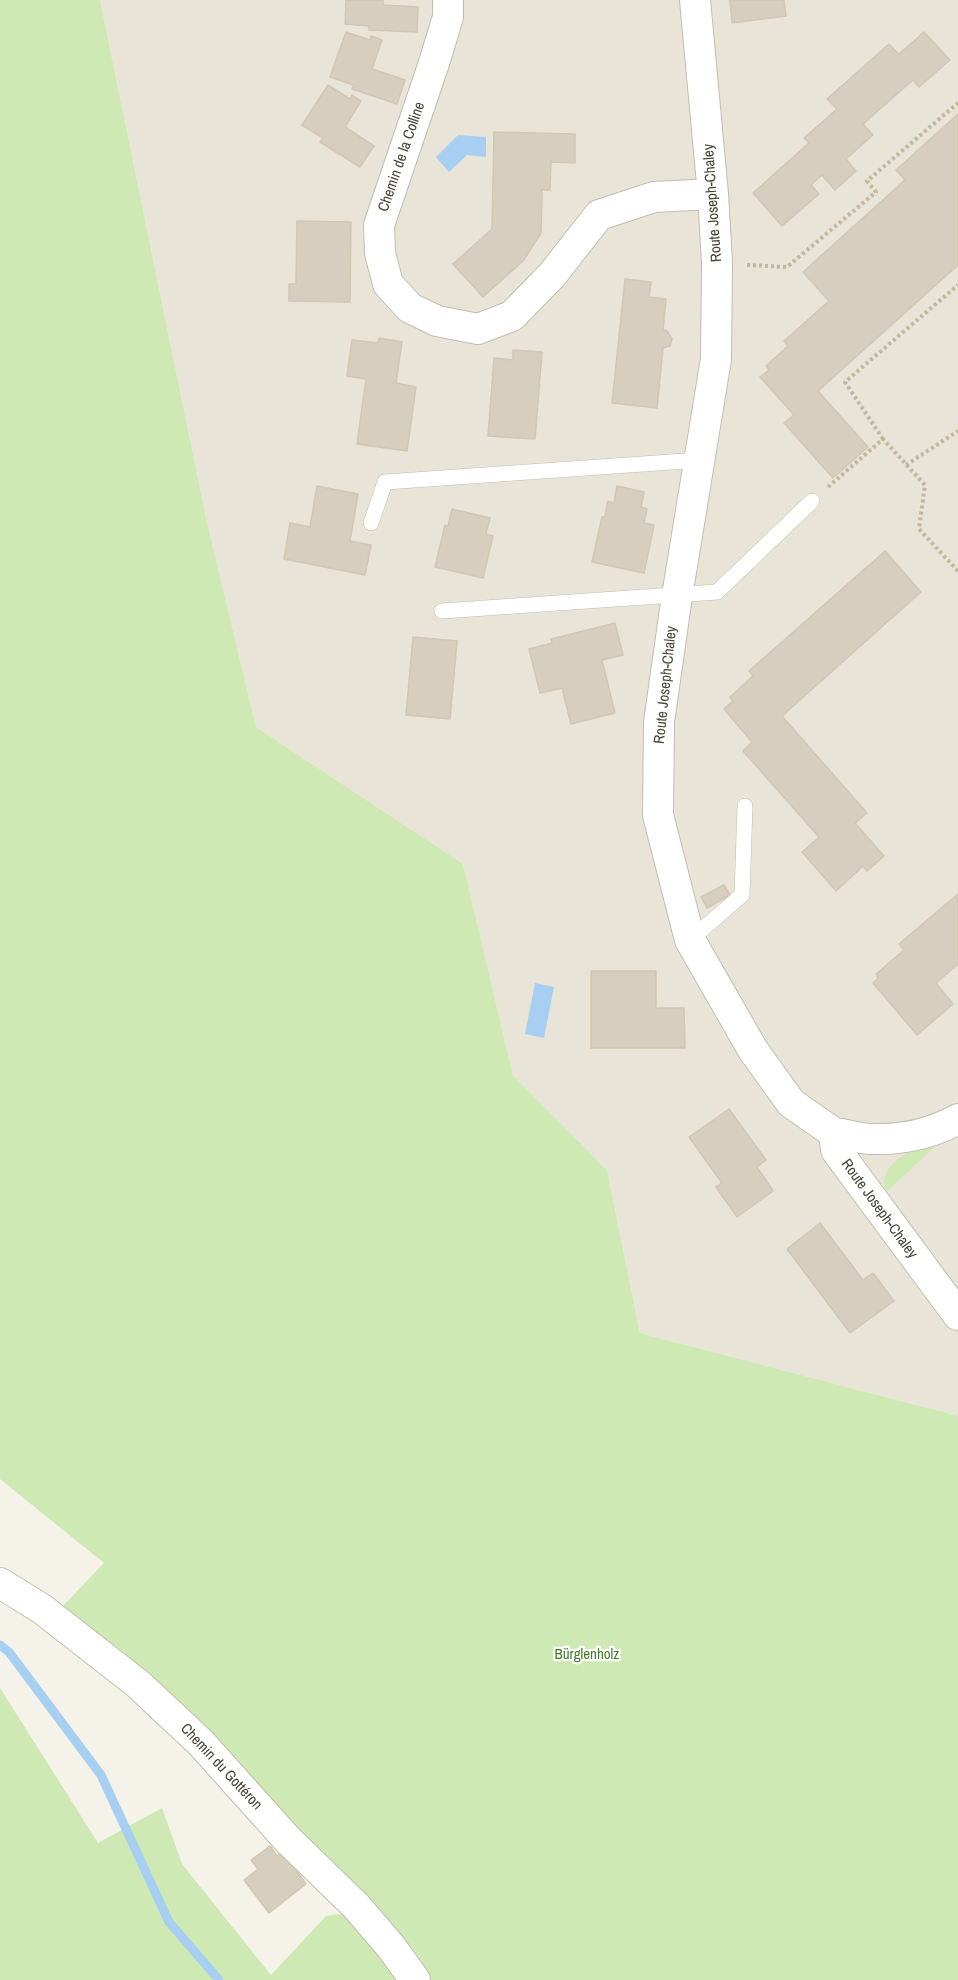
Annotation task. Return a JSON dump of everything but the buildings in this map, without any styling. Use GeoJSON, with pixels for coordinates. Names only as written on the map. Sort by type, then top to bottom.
{"type":"FeatureCollection","features":[{"type":"Feature","properties":{"kind":"street","name":"Chemin de la Colline"},"geometry":{"type":"LineString","coordinates":[[448,0],[448,16],[433,66],[379,225],[380,253],[388,284],[410,308],[437,321],[478,329],[512,316],[552,275],[599,215],[654,197],[713,194]]}},
{"type":"Feature","properties":{"kind":"street","name":"Route Joseph-Chaley"},"geometry":{"type":"LineString","coordinates":[[695,0],[713,194],[717,263],[716,359],[659,722],[658,815],[690,940],[753,1050],[791,1103],[834,1132],[836,1150],[958,1315]]}},
{"type":"Feature","properties":{"kind":"street"},"geometry":{"type":"LineString","coordinates":[[834,1132],[869,1139],[905,1138],[938,1130],[958,1119]]}},
{"type":"Feature","properties":{"kind":"street","name":"Chemin du Gottéron"},"geometry":{"type":"LineString","coordinates":[[0,1583],[42,1609],[138,1684],[201,1743],[287,1839],[357,1907],[392,1948],[415,1980]]}},
{"type":"Feature","properties":{"kind":"lane"},"geometry":{"type":"LineString","coordinates":[[371,523],[385,482],[700,460]]}},
{"type":"Feature","properties":{"kind":"lane"},"geometry":{"type":"LineString","coordinates":[[442,611],[717,592],[812,501]]}},
{"type":"Feature","properties":{"kind":"lane"},"geometry":{"type":"LineString","coordinates":[[690,940],[742,895],[745,806]]}},
{"type":"Feature","properties":{"kind":"path"},"geometry":{"type":"LineString","coordinates":[[737,264],[787,267],[876,192],[867,181],[958,103]]}},
{"type":"Feature","properties":{"kind":"path"},"geometry":{"type":"LineString","coordinates":[[958,285],[845,382],[883,439],[925,485],[919,529],[958,571]]}},
{"type":"Feature","properties":{"kind":"path"},"geometry":{"type":"LineString","coordinates":[[906,465],[958,431]]}},
{"type":"Feature","properties":{"kind":"path"},"geometry":{"type":"LineString","coordinates":[[812,501],[883,439]]}},
{"type":"Feature","properties":{"kind":"shaded area"},"geometry":{"type":"Polygon","coordinates":[[[100,0],[958,0],[958,1416],[640,1333],[607,1170],[513,1077],[463,864],[256,727],[206,518],[100,0]]]}},
{"type":"Feature","properties":{"kind":"green space","name":"Bürglenholz"},"geometry":{"type":"Polygon","coordinates":[[[0,0],[100,0],[206,518],[256,727],[463,864],[513,1076],[607,1170],[640,1333],[958,1416],[958,1980],[429,1980],[60,1609],[104,1563],[0,1479],[0,0]]]}},
{"type":"Feature","properties":{"kind":"green space"},"geometry":{"type":"Polygon","coordinates":[[[937,1141],[940,1142],[886,1192],[885,1181],[892,1164],[909,1153],[937,1141]]]}},
{"type":"Feature","properties":{"kind":"green space"},"geometry":{"type":"Polygon","coordinates":[[[0,1688],[98,1843],[162,1808],[182,1864],[271,1975],[326,1916],[341,1914],[364,1930],[404,1980],[0,1980],[0,1688]]]}},
{"type":"Feature","properties":{"kind":"water"},"geometry":{"type":"Polygon","coordinates":[[[458,135],[486,137],[486,157],[467,155],[449,172],[436,157],[458,135]]]}},
{"type":"Feature","properties":{"kind":"water"},"geometry":{"type":"Polygon","coordinates":[[[535,983],[554,987],[544,1038],[525,1034],[535,983]]]}},
{"type":"Feature","properties":{"kind":"waterway"},"geometry":{"type":"LineString","coordinates":[[0,1645],[9,1652],[101,1775],[169,1922],[219,1980]]}}]}
